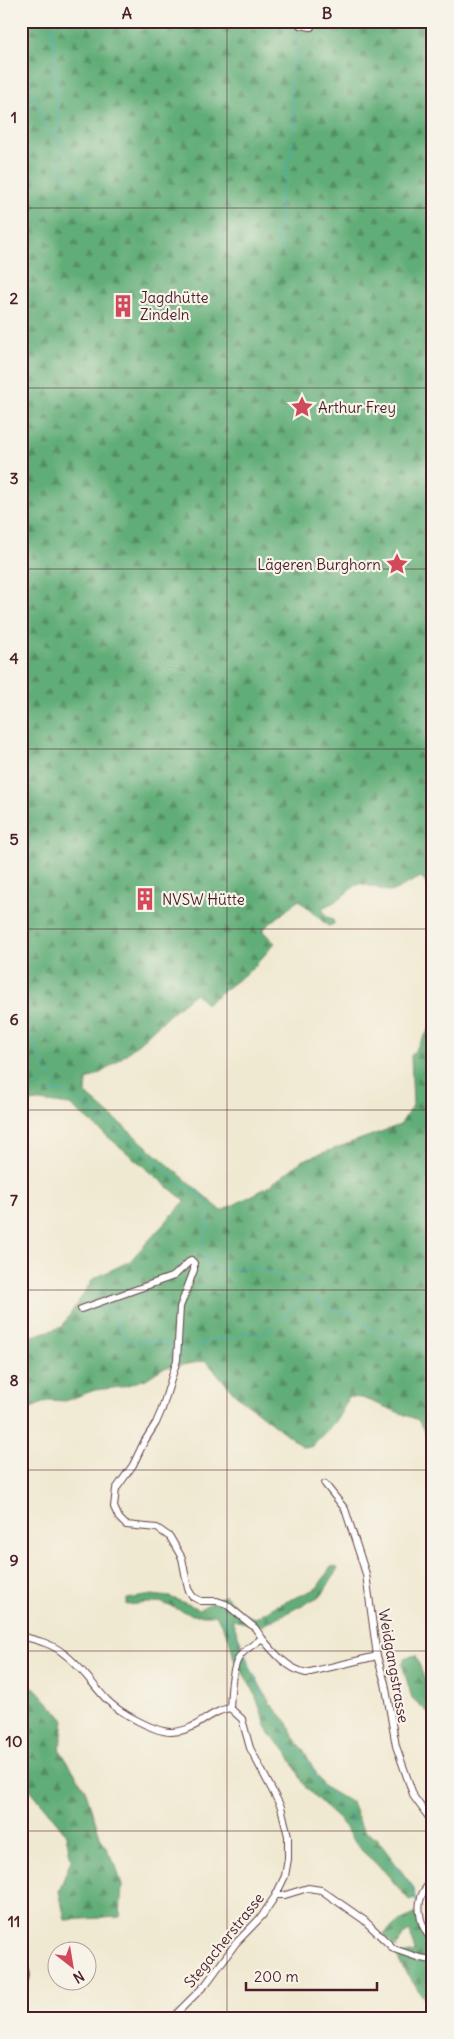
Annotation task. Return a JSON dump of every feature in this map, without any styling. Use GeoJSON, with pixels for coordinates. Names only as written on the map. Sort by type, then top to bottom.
{"type":"FeatureCollection","features":[{"type":"Feature","properties":{"kind":"street"},"geometry":{"type":"LineString","coordinates":[[297,21],[300,25],[311,27]]}},
{"type":"Feature","properties":{"kind":"street"},"geometry":{"type":"LineString","coordinates":[[81,1309],[174,1276],[181,1271],[188,1261],[194,1262],[194,1270],[180,1307],[176,1360],[162,1409],[133,1465],[116,1489],[114,1507],[118,1518],[126,1525],[157,1528],[165,1532],[172,1539],[182,1558],[188,1589],[192,1597],[201,1601],[220,1601],[226,1604],[255,1628],[282,1660],[297,1670],[306,1673],[377,1656]]}},
{"type":"Feature","properties":{"kind":"street","name":"Weidgangstrasse"},"geometry":{"type":"LineString","coordinates":[[325,1484],[345,1509],[366,1574],[377,1656],[385,1683],[396,1746],[414,1797],[433,1823]]}},
{"type":"Feature","properties":{"kind":"street"},"geometry":{"type":"LineString","coordinates":[[21,1636],[60,1650],[85,1673],[110,1702],[154,1729],[169,1732],[189,1729],[217,1712],[230,1708],[232,1685],[238,1660],[245,1651],[262,1638]]}},
{"type":"Feature","properties":{"kind":"street","name":"Stegacherstrasse"},"geometry":{"type":"LineString","coordinates":[[172,2018],[206,1984],[236,1943],[262,1916],[276,1895],[285,1876],[288,1859],[286,1824],[281,1807],[250,1748],[242,1718],[230,1708]]}},
{"type":"Feature","properties":{"kind":"street"},"geometry":{"type":"LineString","coordinates":[[433,1881],[422,1893],[419,1908],[422,1926],[433,1942]]}},
{"type":"Feature","properties":{"kind":"street"},"geometry":{"type":"LineString","coordinates":[[276,1895],[285,1895],[308,1888],[321,1890],[360,1916],[394,1949],[420,1958],[433,1960]]}},
{"type":"Feature","properties":{"kind":"street"},"geometry":{"type":"LineString","coordinates":[[21,1956],[25,1974],[21,1994]]}},
{"type":"Feature","properties":{"kind":"green space"},"geometry":{"type":"Polygon","coordinates":[[[21,21],[304,21],[308,26],[320,21],[433,21],[433,893],[421,877],[391,892],[359,883],[336,901],[322,908],[326,916],[333,919],[334,924],[328,926],[299,900],[262,930],[275,943],[253,968],[206,1004],[196,993],[129,1052],[101,1073],[87,1080],[86,1094],[222,1211],[268,1187],[303,1160],[400,1125],[413,1105],[411,1056],[433,1024],[433,1447],[418,1420],[362,1398],[347,1397],[342,1411],[333,1424],[311,1447],[303,1447],[236,1395],[206,1361],[163,1368],[146,1379],[121,1387],[95,1390],[65,1401],[49,1400],[21,1413],[21,1344],[29,1337],[62,1327],[93,1279],[130,1261],[185,1201],[70,1105],[39,1101],[21,1103],[21,21]]]}},
{"type":"Feature","properties":{"kind":"green space"},"geometry":{"type":"Polygon","coordinates":[[[331,1567],[338,1568],[322,1595],[261,1626],[232,1620],[252,1671],[270,1703],[288,1723],[294,1738],[303,1749],[323,1786],[352,1803],[363,1830],[377,1839],[414,1888],[415,1898],[409,1900],[384,1871],[360,1849],[340,1821],[306,1788],[287,1752],[269,1734],[253,1689],[234,1659],[229,1638],[216,1615],[192,1615],[160,1602],[127,1605],[127,1599],[152,1595],[170,1597],[200,1609],[225,1595],[243,1614],[255,1618],[274,1607],[317,1588],[331,1567]]]}},
{"type":"Feature","properties":{"kind":"green space"},"geometry":{"type":"Polygon","coordinates":[[[416,1655],[424,1678],[433,1686],[433,1717],[412,1698],[402,1664],[405,1658],[416,1655]]]}},
{"type":"Feature","properties":{"kind":"green space"},"geometry":{"type":"Polygon","coordinates":[[[21,1684],[35,1688],[64,1720],[60,1750],[85,1789],[101,1839],[116,1866],[122,1885],[120,1917],[65,1920],[59,1891],[71,1860],[66,1834],[21,1778],[21,1684]]]}},
{"type":"Feature","properties":{"kind":"green space"},"geometry":{"type":"Polygon","coordinates":[[[417,1913],[421,1928],[433,1946],[433,2011],[402,1967],[397,1956],[415,1952],[410,1931],[403,1935],[396,1948],[383,1935],[399,1921],[417,1913]]]}},
{"type":"Feature","properties":{"kind":"waterway"},"geometry":{"type":"LineString","coordinates":[[52,21],[62,173],[73,185]]}},
{"type":"Feature","properties":{"kind":"waterway"},"geometry":{"type":"LineString","coordinates":[[290,73],[296,63],[299,30],[297,28]]}},
{"type":"Feature","properties":{"kind":"waterway"},"geometry":{"type":"LineString","coordinates":[[21,73],[41,110],[42,120],[49,130],[59,138]]}},
{"type":"Feature","properties":{"kind":"waterway"},"geometry":{"type":"LineString","coordinates":[[290,79],[292,81],[289,85],[295,121],[293,136]]}},
{"type":"Feature","properties":{"kind":"waterway"},"geometry":{"type":"LineString","coordinates":[[285,254],[277,238],[281,215],[280,194],[286,182],[285,169],[294,146],[293,142]]}},
{"type":"Feature","properties":{"kind":"waterway"},"geometry":{"type":"LineString","coordinates":[[78,190],[89,201]]}},
{"type":"Feature","properties":{"kind":"waterway"},"geometry":{"type":"LineString","coordinates":[[21,1019],[29,1031]]}},
{"type":"Feature","properties":{"kind":"waterway"},"geometry":{"type":"LineString","coordinates":[[32,1038],[46,1073],[58,1084]]}},
{"type":"Feature","properties":{"kind":"waterway"},"geometry":{"type":"LineString","coordinates":[[21,1070],[29,1079],[44,1088]]}},
{"type":"Feature","properties":{"kind":"waterway"},"geometry":{"type":"LineString","coordinates":[[51,1092],[63,1091],[71,1097]]}},
{"type":"Feature","properties":{"kind":"waterway"},"geometry":{"type":"LineString","coordinates":[[76,1098],[148,1156]]}},
{"type":"Feature","properties":{"kind":"waterway"},"geometry":{"type":"LineString","coordinates":[[152,1159],[203,1198],[210,1206],[210,1210]]}},
{"type":"Feature","properties":{"kind":"waterway"},"geometry":{"type":"LineString","coordinates":[[201,1246],[208,1230],[208,1213]]}},
{"type":"Feature","properties":{"kind":"waterway"},"geometry":{"type":"LineString","coordinates":[[202,1251],[208,1263],[219,1268],[256,1267],[288,1280]]}},
{"type":"Feature","properties":{"kind":"waterway"},"geometry":{"type":"LineString","coordinates":[[293,1281],[305,1280],[310,1286]]}},
{"type":"Feature","properties":{"kind":"waterway"},"geometry":{"type":"LineString","coordinates":[[277,1322],[305,1298]]}},
{"type":"Feature","properties":{"kind":"waterway"},"geometry":{"type":"LineString","coordinates":[[315,1299],[330,1307],[333,1311],[351,1312],[376,1333],[399,1337],[411,1344],[423,1344],[433,1347]]}},
{"type":"Feature","properties":{"kind":"waterway"},"geometry":{"type":"LineString","coordinates":[[104,1303],[129,1342],[164,1342],[176,1350]]}},
{"type":"Feature","properties":{"kind":"waterway"},"geometry":{"type":"LineString","coordinates":[[209,1341],[233,1338],[248,1331],[264,1335],[273,1326]]}},
{"type":"Feature","properties":{"kind":"waterway"},"geometry":{"type":"LineString","coordinates":[[194,1347],[206,1343]]}},
{"type":"Feature","properties":{"kind":"waterway"},"geometry":{"type":"LineString","coordinates":[[181,1350],[187,1349]]}},
{"type":"Feature","properties":{"kind":"waterway"},"geometry":{"type":"LineString","coordinates":[[222,1613],[241,1650]]}},
{"type":"Feature","properties":{"kind":"waterway"},"geometry":{"type":"LineString","coordinates":[[244,1657],[256,1678],[256,1685],[261,1692],[261,1702],[267,1712],[271,1712],[275,1719],[283,1726],[283,1736],[297,1754],[311,1765],[316,1783],[325,1792],[330,1793],[333,1800],[350,1815],[354,1827],[357,1827],[361,1837],[380,1857],[394,1866],[400,1876],[409,1884],[417,1903]]}},
{"type":"Feature","properties":{"kind":"place","name":"Jagdhütte Zindeln"},"geometry":{"type":"Point","coordinates":[123,306]}},
{"type":"Feature","properties":{"kind":"place","name":"Arthur Frey"},"geometry":{"type":"Point","coordinates":[302,407]}},
{"type":"Feature","properties":{"kind":"place","name":"Lägeren Burghorn"},"geometry":{"type":"Point","coordinates":[397,564]}},
{"type":"Feature","properties":{"kind":"place","name":"NVSW Hütte"},"geometry":{"type":"Point","coordinates":[145,899]}}]}
